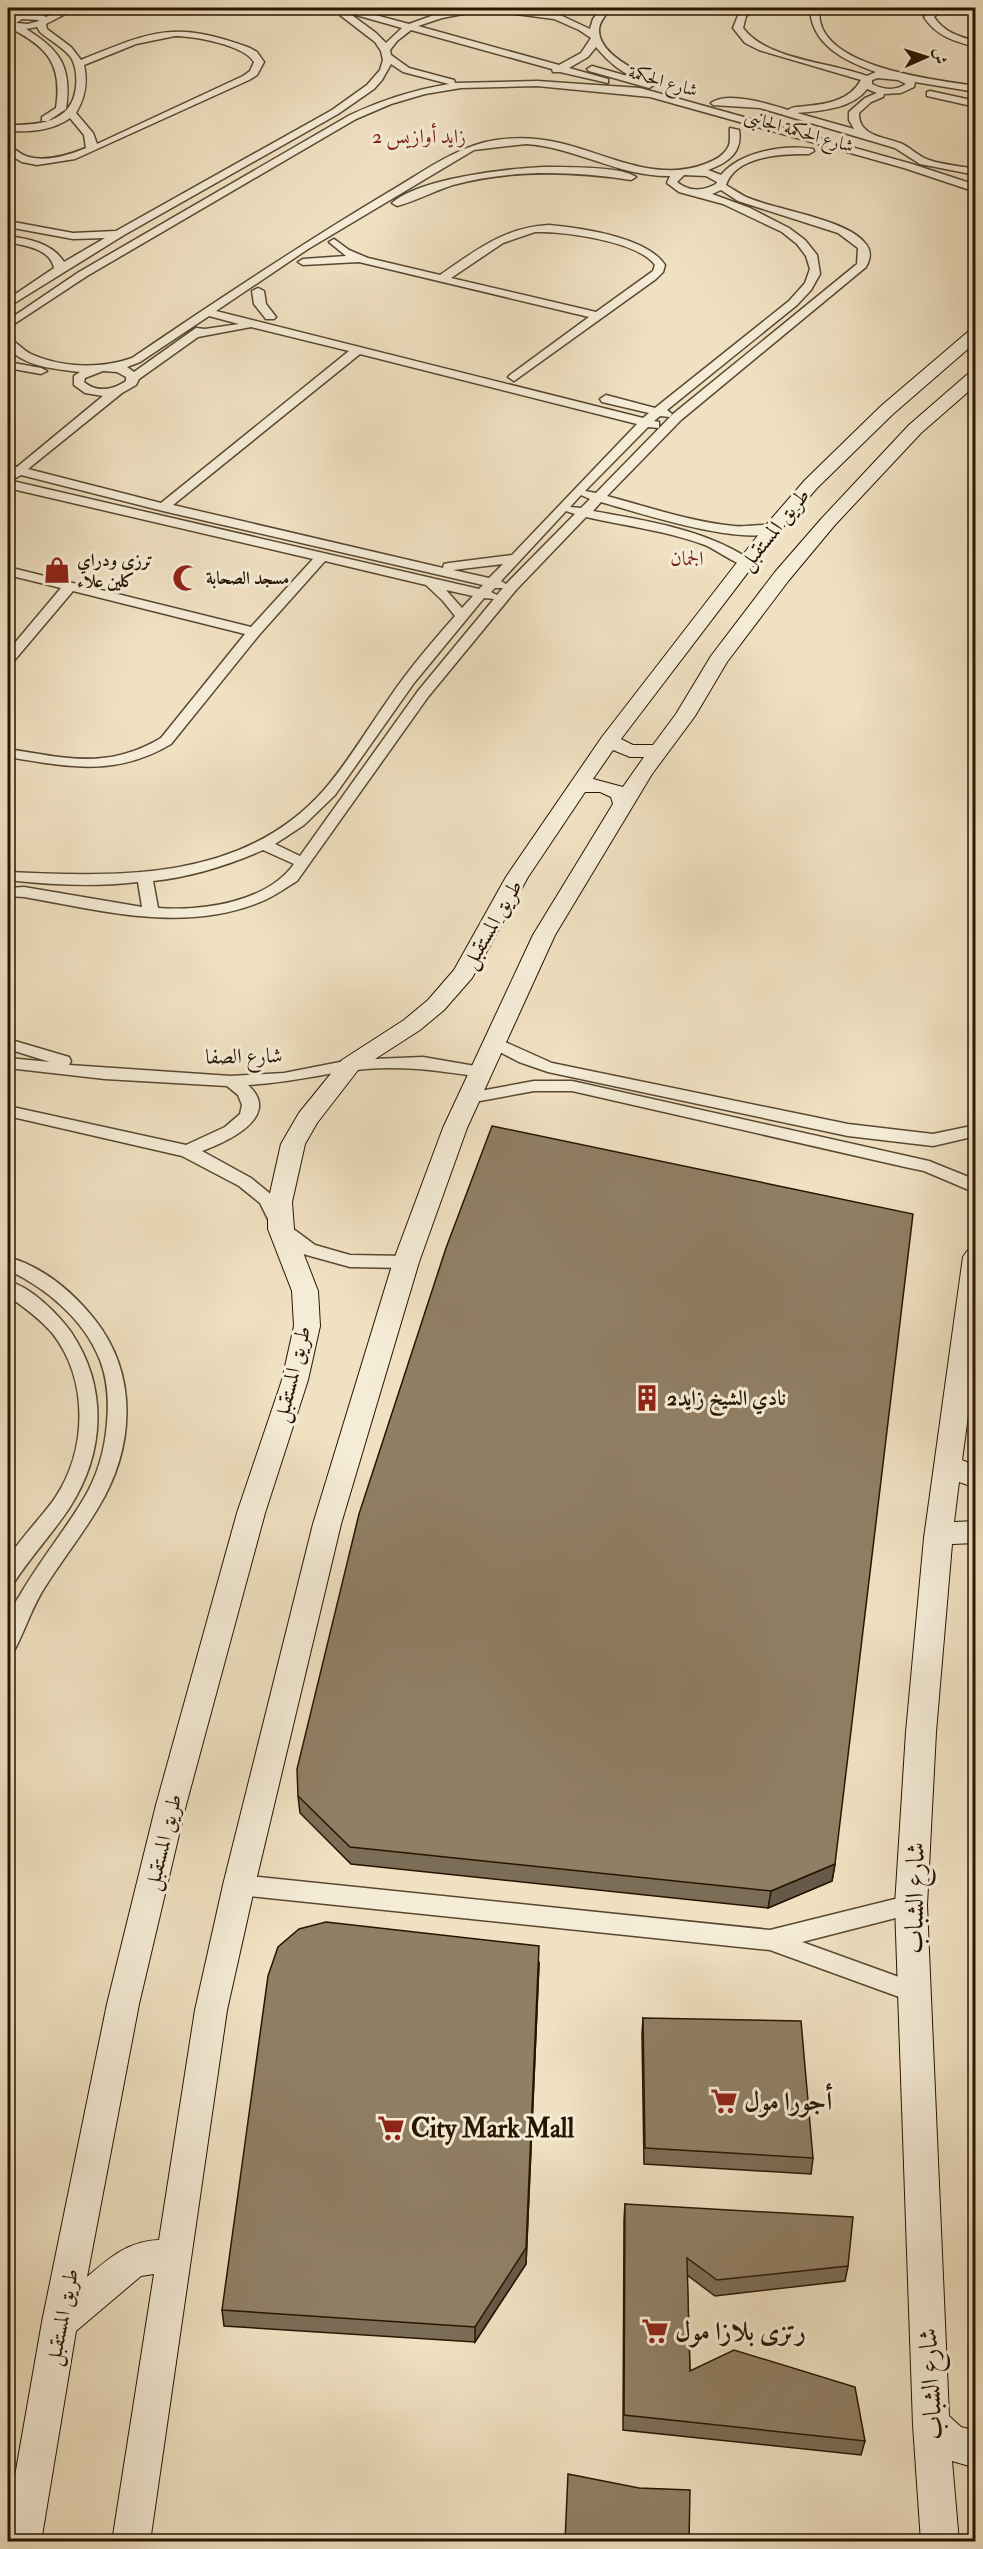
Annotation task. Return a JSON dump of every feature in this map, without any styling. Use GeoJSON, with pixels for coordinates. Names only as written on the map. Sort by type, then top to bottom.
{"type":"FeatureCollection","features":[{"type":"Feature","properties":{"kind":"main road","name":"طريق المستقبل"},"geometry":{"type":"LineString","coordinates":[[22,2541],[60,2322],[123,2004],[171,1805],[251,1513],[295,1380],[307,1326],[306,1291],[281,1229],[280,1202],[293,1144],[307,1119],[350,1065],[412,1025],[436,1005],[465,973],[517,878],[609,741],[772,529],[811,484],[887,410],[975,333]]}},
{"type":"Feature","properties":{"kind":"main road","name":"طريق المستقبل"},"geometry":{"type":"LineString","coordinates":[[131,2541],[211,2010],[239,1885],[327,1524],[406,1262],[455,1128],[544,935],[659,751],[685,716],[718,660],[782,576],[872,475],[915,429],[975,376]]}},
{"type":"Feature","properties":{"kind":"main road"},"geometry":{"type":"LineString","coordinates":[[887,410],[913,405],[941,408]]}},
{"type":"Feature","properties":{"kind":"main road"},"geometry":{"type":"LineString","coordinates":[[609,741],[630,751],[659,751]]}},
{"type":"Feature","properties":{"kind":"main road"},"geometry":{"type":"LineString","coordinates":[[578,787],[597,785],[612,789],[620,794],[624,806]]}},
{"type":"Feature","properties":{"kind":"main road","name":"شارع الشباب"},"geometry":{"type":"LineString","coordinates":[[940,2541],[931,2425],[911,1905],[921,1732],[938,1538],[975,1257]]}},
{"type":"Feature","properties":{"kind":"main road"},"geometry":{"type":"LineString","coordinates":[[948,1465],[975,1478]]}},
{"type":"Feature","properties":{"kind":"main road"},"geometry":{"type":"LineString","coordinates":[[938,1538],[956,1532],[975,1532]]}},
{"type":"Feature","properties":{"kind":"main road"},"geometry":{"type":"LineString","coordinates":[[60,2322],[131,2262],[148,2257],[175,2256]]}},
{"type":"Feature","properties":{"kind":"main road"},"geometry":{"type":"LineString","coordinates":[[931,2425],[950,2442],[975,2450]]}},
{"type":"Feature","properties":{"kind":"street"},"geometry":{"type":"LineString","coordinates":[[10,23],[11,20],[25,15],[58,8]]}},
{"type":"Feature","properties":{"kind":"street"},"geometry":{"type":"LineString","coordinates":[[10,23],[29,27],[43,23],[72,8]]}},
{"type":"Feature","properties":{"kind":"street"},"geometry":{"type":"LineString","coordinates":[[334,8],[368,32],[386,53],[406,70],[421,76],[482,84]]}},
{"type":"Feature","properties":{"kind":"street","name":"شارع الحكمة"},"geometry":{"type":"LineString","coordinates":[[340,8],[908,166],[975,189]]}},
{"type":"Feature","properties":{"kind":"street","name":"شارع الحكمة"},"geometry":{"type":"LineString","coordinates":[[375,8],[924,162],[975,172]]}},
{"type":"Feature","properties":{"kind":"street"},"geometry":{"type":"LineString","coordinates":[[435,8],[521,11],[552,16],[577,24],[595,37],[616,62],[663,89]]}},
{"type":"Feature","properties":{"kind":"street"},"geometry":{"type":"LineString","coordinates":[[8,304],[120,233],[335,112],[379,79],[384,72],[390,42],[411,27],[424,21],[484,9],[504,8]]}},
{"type":"Feature","properties":{"kind":"street"},"geometry":{"type":"LineString","coordinates":[[8,325],[83,274],[353,117],[396,98],[432,90],[532,78],[572,63],[588,51],[595,37],[595,24],[606,8]]}},
{"type":"Feature","properties":{"kind":"street"},"geometry":{"type":"LineString","coordinates":[[754,8],[742,15],[738,28],[748,41],[772,52],[841,69],[866,81],[878,90],[931,94],[975,104]]}},
{"type":"Feature","properties":{"kind":"street"},"geometry":{"type":"LineString","coordinates":[[815,8],[813,16],[817,28],[825,39],[840,51],[907,79],[911,86],[868,100],[854,112],[853,120],[857,128],[867,136]]}},
{"type":"Feature","properties":{"kind":"street"},"geometry":{"type":"LineString","coordinates":[[938,8],[929,17],[934,28],[950,37],[975,44]]}},
{"type":"Feature","properties":{"kind":"street"},"geometry":{"type":"LineString","coordinates":[[8,128],[44,126],[73,112],[81,86],[79,64],[58,41],[43,30],[41,17],[25,15]]}},
{"type":"Feature","properties":{"kind":"street"},"geometry":{"type":"LineString","coordinates":[[8,121],[43,120],[58,113],[61,109],[64,80],[60,65],[49,49],[10,23]]}},
{"type":"Feature","properties":{"kind":"street"},"geometry":{"type":"LineString","coordinates":[[8,149],[18,157],[39,161],[65,159],[91,150],[246,78],[254,73],[259,62],[257,57],[248,50],[201,35],[175,33],[150,37],[79,64]]}},
{"type":"Feature","properties":{"kind":"street"},"geometry":{"type":"LineString","coordinates":[[806,60],[828,58],[840,51]]}},
{"type":"Feature","properties":{"kind":"street"},"geometry":{"type":"LineString","coordinates":[[781,111],[834,105],[856,95],[864,87],[866,81],[877,75],[897,76],[975,89]]}},
{"type":"Feature","properties":{"kind":"street"},"geometry":{"type":"LineString","coordinates":[[499,83],[650,94]]}},
{"type":"Feature","properties":{"kind":"street","name":"شارع الحكمة الجانبى"},"geometry":{"type":"LineString","coordinates":[[716,103],[740,102],[781,111],[899,146],[924,162]]}},
{"type":"Feature","properties":{"kind":"street"},"geometry":{"type":"LineString","coordinates":[[692,106],[693,114],[708,122]]}},
{"type":"Feature","properties":{"kind":"street"},"geometry":{"type":"LineString","coordinates":[[61,109],[73,112],[92,138],[91,150]]}},
{"type":"Feature","properties":{"kind":"street"},"geometry":{"type":"LineString","coordinates":[[335,112],[353,117]]}},
{"type":"Feature","properties":{"kind":"street"},"geometry":{"type":"LineString","coordinates":[[676,188],[672,183],[673,179],[713,165],[729,156],[735,147],[734,130]]}},
{"type":"Feature","properties":{"kind":"street"},"geometry":{"type":"LineString","coordinates":[[8,365],[107,392],[126,387],[133,378],[194,334],[219,310],[304,248],[471,148],[502,142],[546,143],[646,171],[710,174],[733,195],[742,199],[825,225],[855,238],[864,247],[866,256],[862,266],[677,417],[511,587],[423,694],[292,878],[274,891],[251,902],[220,911],[185,915],[151,913],[24,892],[8,892]]}},
{"type":"Feature","properties":{"kind":"street","name":"شارع الحكمة الجانبى"},"geometry":{"type":"LineString","coordinates":[[722,183],[733,169],[760,156],[814,153],[776,142]]}},
{"type":"Feature","properties":{"kind":"street"},"geometry":{"type":"LineString","coordinates":[[586,172],[599,158]]}},
{"type":"Feature","properties":{"kind":"street","name":"شارع الحكمة الجانبى"},"geometry":{"type":"LineString","coordinates":[[874,168],[908,166]]}},
{"type":"Feature","properties":{"kind":"street"},"geometry":{"type":"LineString","coordinates":[[433,170],[463,180]]}},
{"type":"Feature","properties":{"kind":"street"},"geometry":{"type":"LineString","coordinates":[[8,342],[19,353],[34,359],[90,370],[115,368],[136,360],[206,312],[232,308],[409,197],[463,180],[517,172],[586,172],[626,176],[695,192],[767,219],[790,233],[825,270],[852,273]]}},
{"type":"Feature","properties":{"kind":"street"},"geometry":{"type":"LineString","coordinates":[[695,192],[716,189],[722,183]]}},
{"type":"Feature","properties":{"kind":"street"},"geometry":{"type":"LineString","coordinates":[[140,222],[162,228]]}},
{"type":"Feature","properties":{"kind":"street"},"geometry":{"type":"LineString","coordinates":[[8,224],[73,236],[120,233]]}},
{"type":"Feature","properties":{"kind":"street"},"geometry":{"type":"LineString","coordinates":[[790,233],[825,225]]}},
{"type":"Feature","properties":{"kind":"street"},"geometry":{"type":"LineString","coordinates":[[442,279],[497,242],[511,235],[529,231],[550,229],[587,233],[637,248],[657,258],[660,265],[658,272],[514,377]]}},
{"type":"Feature","properties":{"kind":"street"},"geometry":{"type":"LineString","coordinates":[[8,239],[48,250],[60,262],[60,269]]}},
{"type":"Feature","properties":{"kind":"street"},"geometry":{"type":"LineString","coordinates":[[334,242],[345,252],[364,260],[597,316]]}},
{"type":"Feature","properties":{"kind":"street"},"geometry":{"type":"LineString","coordinates":[[304,248],[319,252]]}},
{"type":"Feature","properties":{"kind":"street"},"geometry":{"type":"LineString","coordinates":[[303,262],[333,259],[364,260]]}},
{"type":"Feature","properties":{"kind":"street"},"geometry":{"type":"LineString","coordinates":[[8,876],[68,880],[145,876],[208,865],[263,844],[299,823],[326,798],[409,680],[462,616],[561,507],[646,423],[793,303],[825,270]]}},
{"type":"Feature","properties":{"kind":"street"},"geometry":{"type":"LineString","coordinates":[[258,291],[266,321]]}},
{"type":"Feature","properties":{"kind":"street"},"geometry":{"type":"LineString","coordinates":[[232,308],[357,350],[435,369],[677,417]]}},
{"type":"Feature","properties":{"kind":"street"},"geometry":{"type":"LineString","coordinates":[[219,310],[447,360],[546,385]]}},
{"type":"Feature","properties":{"kind":"street"},"geometry":{"type":"LineString","coordinates":[[194,334],[266,321]]}},
{"type":"Feature","properties":{"kind":"street"},"geometry":{"type":"LineString","coordinates":[[163,507],[357,350]]}},
{"type":"Feature","properties":{"kind":"street"},"geometry":{"type":"LineString","coordinates":[[435,369],[447,360]]}},
{"type":"Feature","properties":{"kind":"street"},"geometry":{"type":"LineString","coordinates":[[115,368],[124,370],[133,378]]}},
{"type":"Feature","properties":{"kind":"street"},"geometry":{"type":"LineString","coordinates":[[81,385],[90,370]]}},
{"type":"Feature","properties":{"kind":"street"},"geometry":{"type":"LineString","coordinates":[[81,385],[86,399],[84,403],[11,468],[8,482],[322,557],[511,587]]}},
{"type":"Feature","properties":{"kind":"street"},"geometry":{"type":"LineString","coordinates":[[11,468],[43,452],[118,390]]}},
{"type":"Feature","properties":{"kind":"street"},"geometry":{"type":"LineString","coordinates":[[594,400],[679,396]]}},
{"type":"Feature","properties":{"kind":"street"},"geometry":{"type":"LineString","coordinates":[[594,400],[646,423],[666,428]]}},
{"type":"Feature","properties":{"kind":"street"},"geometry":{"type":"LineString","coordinates":[[594,400],[616,426],[621,436],[622,446]]}},
{"type":"Feature","properties":{"kind":"street"},"geometry":{"type":"LineString","coordinates":[[43,452],[45,462],[52,473],[63,482]]}},
{"type":"Feature","properties":{"kind":"street"},"geometry":{"type":"LineString","coordinates":[[11,468],[245,526],[429,575],[482,594],[501,598]]}},
{"type":"Feature","properties":{"kind":"street"},"geometry":{"type":"LineString","coordinates":[[578,491],[710,528],[735,531],[772,529]]}},
{"type":"Feature","properties":{"kind":"street"},"geometry":{"type":"LineString","coordinates":[[561,507],[703,540],[725,549],[746,564]]}},
{"type":"Feature","properties":{"kind":"street"},"geometry":{"type":"LineString","coordinates":[[234,536],[245,526]]}},
{"type":"Feature","properties":{"kind":"street"},"geometry":{"type":"LineString","coordinates":[[8,753],[88,764],[110,764],[151,752],[166,741],[254,632],[322,557]]}},
{"type":"Feature","properties":{"kind":"street"},"geometry":{"type":"LineString","coordinates":[[429,575],[516,558]]}},
{"type":"Feature","properties":{"kind":"street"},"geometry":{"type":"LineString","coordinates":[[8,571],[254,632]]}},
{"type":"Feature","properties":{"kind":"street"},"geometry":{"type":"LineString","coordinates":[[429,575],[462,616]]}},
{"type":"Feature","properties":{"kind":"street"},"geometry":{"type":"LineString","coordinates":[[8,659],[70,586]]}},
{"type":"Feature","properties":{"kind":"street"},"geometry":{"type":"LineString","coordinates":[[263,844],[304,863]]}},
{"type":"Feature","properties":{"kind":"street"},"geometry":{"type":"LineString","coordinates":[[145,876],[151,913]]}},
{"type":"Feature","properties":{"kind":"street"},"geometry":{"type":"LineString","coordinates":[[494,1042],[548,1067],[848,1130],[933,1140],[975,1130]]}},
{"type":"Feature","properties":{"kind":"street"},"geometry":{"type":"LineString","coordinates":[[8,1044],[105,1074]]}},
{"type":"Feature","properties":{"kind":"street","name":"شارع الصفا"},"geometry":{"type":"LineString","coordinates":[[8,1063],[105,1074],[231,1081],[284,1078],[350,1065],[423,1062],[481,1072]]}},
{"type":"Feature","properties":{"kind":"street"},"geometry":{"type":"LineString","coordinates":[[187,1151],[224,1137],[242,1125],[249,1109],[246,1093],[231,1081]]}},
{"type":"Feature","properties":{"kind":"street"},"geometry":{"type":"LineString","coordinates":[[469,1098],[534,1086],[572,1086],[929,1167],[975,1187]]}},
{"type":"Feature","properties":{"kind":"street"},"geometry":{"type":"LineString","coordinates":[[13,1114],[187,1151],[245,1182],[267,1200],[281,1229],[309,1250],[328,1256],[365,1262],[406,1262]]}},
{"type":"Feature","properties":{"kind":"street"},"geometry":{"type":"LineString","coordinates":[[8,1263],[22,1269],[58,1292],[87,1320],[107,1353],[118,1390],[119,1426],[111,1464],[94,1501],[28,1595],[8,1643]]}},
{"type":"Feature","properties":{"kind":"street"},"geometry":{"type":"LineString","coordinates":[[8,1287],[35,1306],[61,1331],[79,1361],[88,1394],[90,1425],[84,1458],[70,1491],[8,1575]]}},
{"type":"Feature","properties":{"kind":"street"},"geometry":{"type":"LineString","coordinates":[[88,1394],[118,1390]]}},
{"type":"Feature","properties":{"kind":"street"},"geometry":{"type":"LineString","coordinates":[[239,1885],[770,1940],[913,1992]]}},
{"type":"Feature","properties":{"kind":"street"},"geometry":{"type":"LineString","coordinates":[[770,1940],[911,1905]]}},
{"type":"Feature","properties":{"kind":"building","name":"نادي الشيخ زايد2"},"geometry":{"type":"Polygon","coordinates":[[[492,1126],[913,1214],[835,1864],[771,1891],[350,1847],[298,1796],[297,1769],[359,1514],[446,1248],[492,1126]]]}},
{"type":"Feature","properties":{"kind":"building","name":"City Mark Mall"},"geometry":{"type":"Polygon","coordinates":[[[326,1922],[539,1946],[526,2248],[475,2327],[222,2310],[268,1976],[278,1947],[299,1929],[326,1922]]]}},
{"type":"Feature","properties":{"kind":"building","name":"أجورا مول"},"geometry":{"type":"Polygon","coordinates":[[[643,2018],[801,2021],[813,2158],[645,2148],[643,2018]]]}},
{"type":"Feature","properties":{"kind":"building","name":"رتزى بلازا مول"},"geometry":{"type":"Polygon","coordinates":[[[625,2204],[853,2217],[848,2266],[717,2280],[687,2258],[690,2371],[734,2350],[855,2387],[865,2441],[624,2415],[625,2204]]]}},
{"type":"Feature","properties":{"kind":"building"},"geometry":{"type":"Polygon","coordinates":[[[568,2474],[639,2488],[690,2490],[689,2541],[565,2541],[568,2474]]]}},
{"type":"Feature","properties":{"kind":"place","name":"ترزي ودراي كلين علاء"},"geometry":{"type":"Point","coordinates":[57,570]}},
{"type":"Feature","properties":{"kind":"place","name":"مسجد الصحابة"},"geometry":{"type":"Point","coordinates":[186,578]}},
{"type":"Feature","properties":{"kind":"place","name":"نادي الشيخ زايد2"},"geometry":{"type":"Point","coordinates":[647,1398]}},
{"type":"Feature","properties":{"kind":"place","name":"أجورا مول"},"geometry":{"type":"Point","coordinates":[724,2101]}},
{"type":"Feature","properties":{"kind":"place","name":"City Mark Mall"},"geometry":{"type":"Point","coordinates":[391,2128]}},
{"type":"Feature","properties":{"kind":"place","name":"رتزى بلازا مول"},"geometry":{"type":"Point","coordinates":[655,2331]}},
{"type":"Feature","properties":{"kind":"district","name":"زايد أوازيس 2"},"geometry":{"type":"Point","coordinates":[419,136]}},
{"type":"Feature","properties":{"kind":"district","name":"الجمان"},"geometry":{"type":"Point","coordinates":[687,558]}}]}
